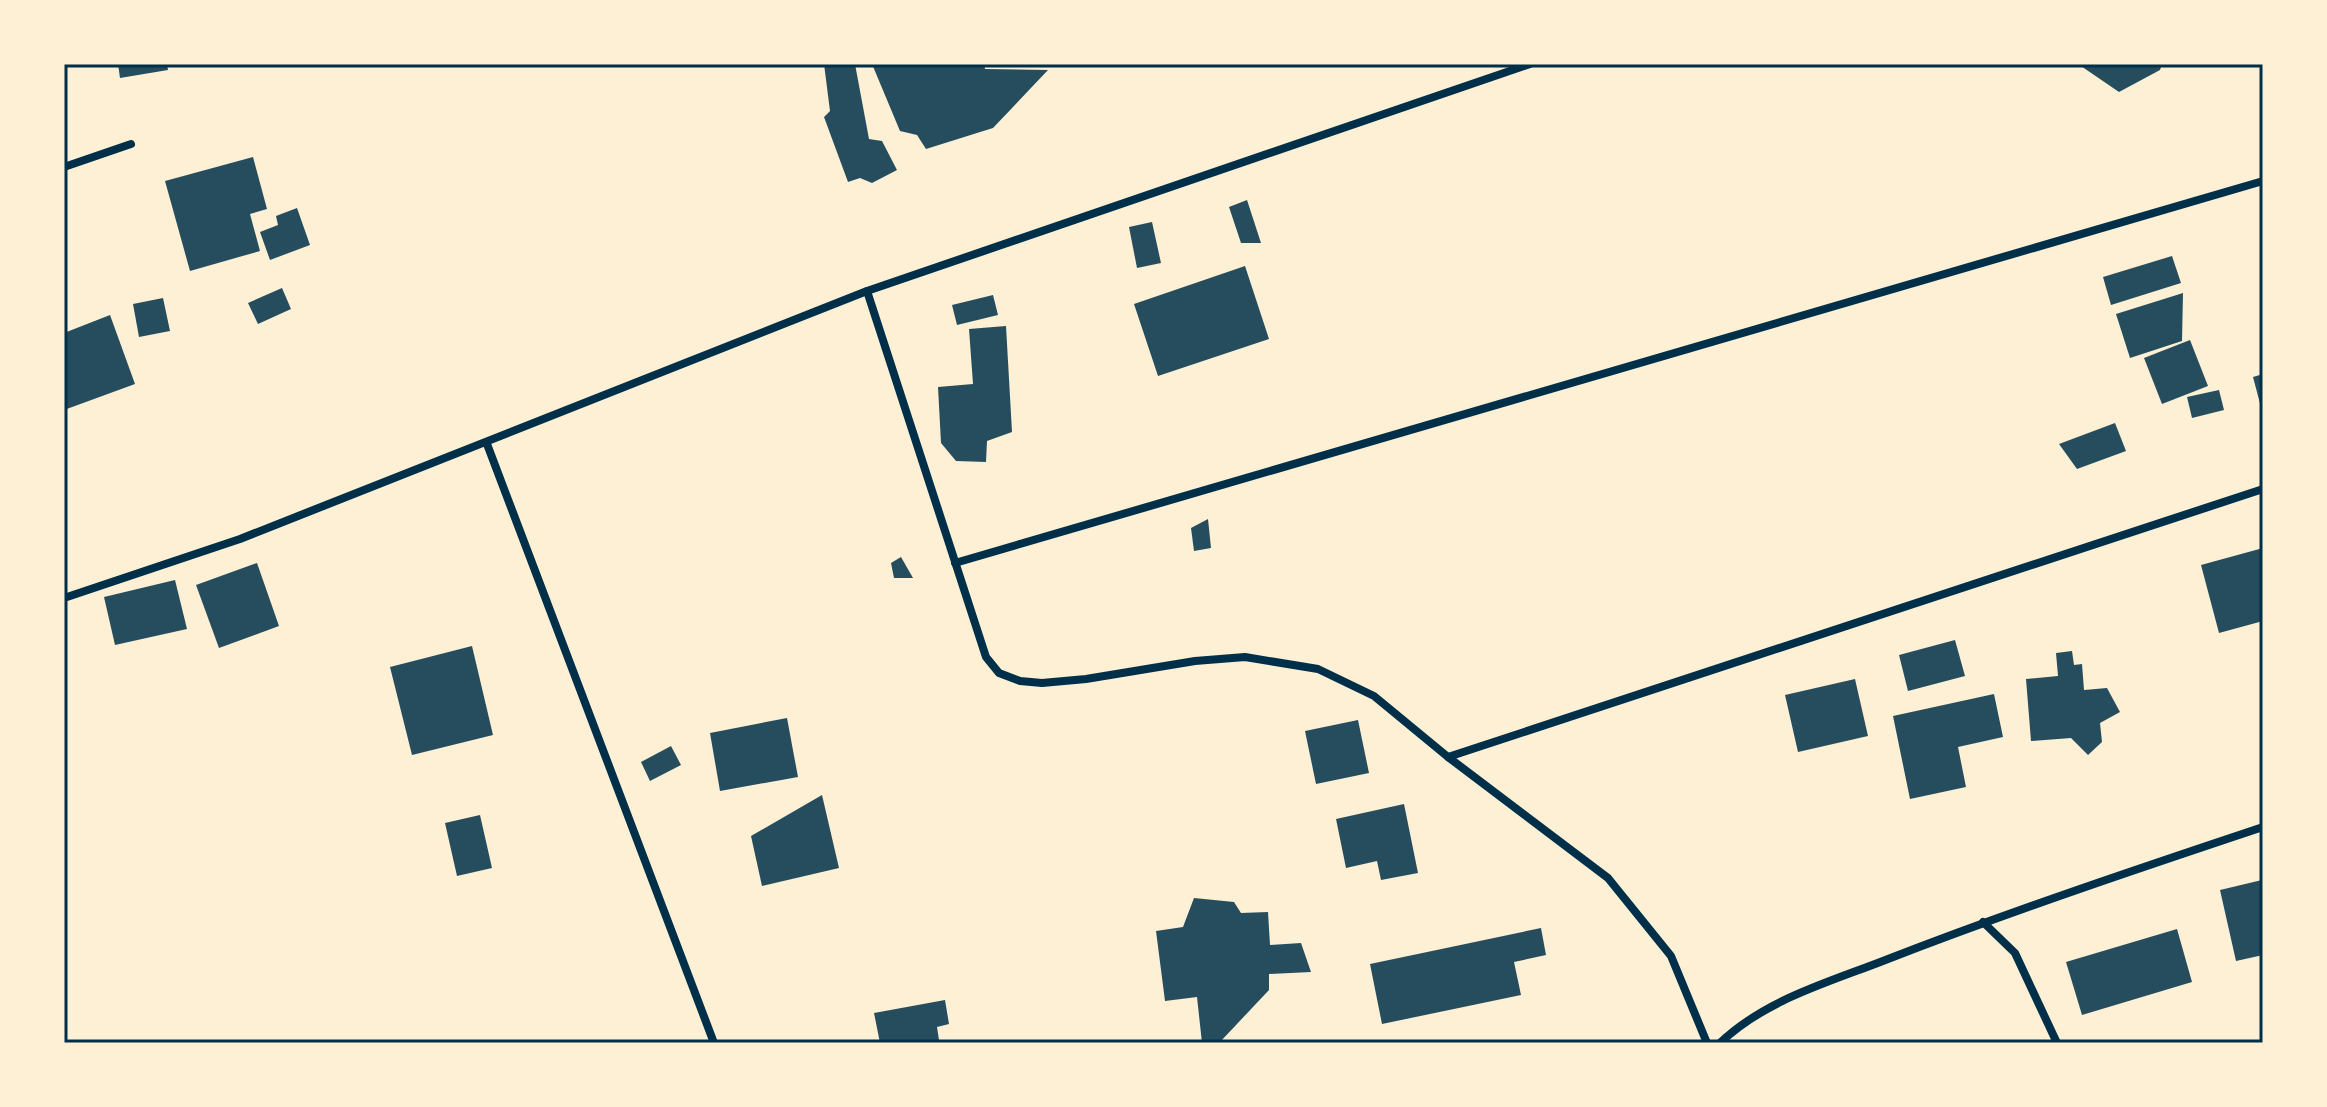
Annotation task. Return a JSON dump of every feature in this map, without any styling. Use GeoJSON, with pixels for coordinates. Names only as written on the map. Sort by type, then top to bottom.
{"type":"FeatureCollection","features":[{"type":"Feature","properties":{"kind":"street"},"geometry":{"type":"LineString","coordinates":[[64,598],[240,539],[487,444],[867,291],[1530,64]]}},
{"type":"Feature","properties":{"kind":"street"},"geometry":{"type":"LineString","coordinates":[[64,167],[131,144]]}},
{"type":"Feature","properties":{"kind":"street"},"geometry":{"type":"LineString","coordinates":[[955,563],[2263,181]]}},
{"type":"Feature","properties":{"kind":"street"},"geometry":{"type":"LineString","coordinates":[[867,291],[986,657],[999,673],[1020,681],[1042,683],[1245,657],[1318,669],[1374,696],[1448,757],[1608,878],[1671,956],[1707,1043]]}},
{"type":"Feature","properties":{"kind":"street"},"geometry":{"type":"LineString","coordinates":[[487,444],[714,1043]]}},
{"type":"Feature","properties":{"kind":"street"},"geometry":{"type":"LineString","coordinates":[[1448,757],[2263,489]]}},
{"type":"Feature","properties":{"kind":"street"},"geometry":{"type":"LineString","coordinates":[[1720,1043],[1757,1013],[1802,992],[1983,922],[2263,827]]}},
{"type":"Feature","properties":{"kind":"street"},"geometry":{"type":"LineString","coordinates":[[1983,922],[2015,953],[2057,1043]]}},
{"type":"Feature","properties":{"kind":"building"},"geometry":{"type":"Polygon","coordinates":[[[118,64],[167,64],[168,70],[120,78],[118,64]]]}},
{"type":"Feature","properties":{"kind":"building"},"geometry":{"type":"Polygon","coordinates":[[[824,64],[855,64],[869,139],[882,141],[897,170],[872,183],[860,178],[848,182],[824,117],[830,111],[824,64]]]}},
{"type":"Feature","properties":{"kind":"building"},"geometry":{"type":"Polygon","coordinates":[[[872,64],[984,64],[985,69],[1048,70],[993,128],[926,149],[917,135],[900,131],[872,64]]]}},
{"type":"Feature","properties":{"kind":"building"},"geometry":{"type":"Polygon","coordinates":[[[2078,64],[2162,64],[2160,70],[2119,92],[2078,64]]]}},
{"type":"Feature","properties":{"kind":"building"},"geometry":{"type":"Polygon","coordinates":[[[253,157],[267,209],[250,214],[260,251],[190,271],[165,181],[253,157]]]}},
{"type":"Feature","properties":{"kind":"building"},"geometry":{"type":"Polygon","coordinates":[[[1247,200],[1261,243],[1241,243],[1229,207],[1247,200]]]}},
{"type":"Feature","properties":{"kind":"building"},"geometry":{"type":"Polygon","coordinates":[[[297,208],[310,245],[270,260],[260,232],[278,225],[276,216],[297,208]]]}},
{"type":"Feature","properties":{"kind":"building"},"geometry":{"type":"Polygon","coordinates":[[[1152,222],[1161,263],[1137,268],[1129,227],[1152,222]]]}},
{"type":"Feature","properties":{"kind":"building"},"geometry":{"type":"Polygon","coordinates":[[[2172,256],[2181,283],[2111,305],[2103,277],[2172,256]]]}},
{"type":"Feature","properties":{"kind":"building"},"geometry":{"type":"Polygon","coordinates":[[[1245,266],[1269,339],[1158,376],[1134,304],[1245,266]]]}},
{"type":"Feature","properties":{"kind":"building"},"geometry":{"type":"Polygon","coordinates":[[[282,288],[291,309],[258,324],[248,303],[282,288]]]}},
{"type":"Feature","properties":{"kind":"building"},"geometry":{"type":"Polygon","coordinates":[[[2183,293],[2182,341],[2130,358],[2116,314],[2183,293]]]}},
{"type":"Feature","properties":{"kind":"building"},"geometry":{"type":"Polygon","coordinates":[[[993,295],[998,315],[957,325],[952,305],[993,295]]]}},
{"type":"Feature","properties":{"kind":"building"},"geometry":{"type":"Polygon","coordinates":[[[163,298],[170,331],[139,337],[133,304],[163,298]]]}},
{"type":"Feature","properties":{"kind":"building"},"geometry":{"type":"Polygon","coordinates":[[[110,315],[135,384],[64,410],[64,333],[110,315]]]}},
{"type":"Feature","properties":{"kind":"building"},"geometry":{"type":"Polygon","coordinates":[[[1006,326],[1012,432],[987,441],[986,462],[956,461],[941,443],[938,387],[973,384],[969,329],[1006,326]]]}},
{"type":"Feature","properties":{"kind":"building"},"geometry":{"type":"Polygon","coordinates":[[[2190,340],[2208,386],[2162,404],[2144,358],[2190,340]]]}},
{"type":"Feature","properties":{"kind":"building"},"geometry":{"type":"Polygon","coordinates":[[[2263,374],[2263,411],[2262,411],[2253,377],[2263,374]]]}},
{"type":"Feature","properties":{"kind":"building"},"geometry":{"type":"Polygon","coordinates":[[[2219,390],[2224,410],[2192,418],[2187,397],[2219,390]]]}},
{"type":"Feature","properties":{"kind":"building"},"geometry":{"type":"Polygon","coordinates":[[[2115,423],[2126,451],[2077,469],[2059,444],[2115,423]]]}},
{"type":"Feature","properties":{"kind":"building"},"geometry":{"type":"Polygon","coordinates":[[[1208,519],[1211,548],[1194,551],[1191,528],[1208,519]]]}},
{"type":"Feature","properties":{"kind":"building"},"geometry":{"type":"Polygon","coordinates":[[[2263,548],[2263,621],[2219,633],[2201,565],[2263,548]]]}},
{"type":"Feature","properties":{"kind":"building"},"geometry":{"type":"Polygon","coordinates":[[[901,557],[913,578],[894,578],[891,563],[901,557]]]}},
{"type":"Feature","properties":{"kind":"building"},"geometry":{"type":"Polygon","coordinates":[[[257,563],[279,626],[219,648],[196,585],[257,563]]]}},
{"type":"Feature","properties":{"kind":"building"},"geometry":{"type":"Polygon","coordinates":[[[175,580],[187,629],[115,645],[104,597],[175,580]]]}},
{"type":"Feature","properties":{"kind":"building"},"geometry":{"type":"Polygon","coordinates":[[[1955,640],[1965,676],[1908,691],[1899,655],[1955,640]]]}},
{"type":"Feature","properties":{"kind":"building"},"geometry":{"type":"Polygon","coordinates":[[[472,646],[493,735],[412,755],[390,667],[472,646]]]}},
{"type":"Feature","properties":{"kind":"building"},"geometry":{"type":"Polygon","coordinates":[[[2072,651],[2074,665],[2082,664],[2084,690],[2107,688],[2120,712],[2100,723],[2102,742],[2088,755],[2071,738],[2031,741],[2026,679],[2058,676],[2056,653],[2072,651]]]}},
{"type":"Feature","properties":{"kind":"building"},"geometry":{"type":"Polygon","coordinates":[[[1855,679],[1868,736],[1798,752],[1785,695],[1855,679]]]}},
{"type":"Feature","properties":{"kind":"building"},"geometry":{"type":"Polygon","coordinates":[[[1994,694],[2003,737],[1958,747],[1966,787],[1910,799],[1893,716],[1994,694]]]}},
{"type":"Feature","properties":{"kind":"building"},"geometry":{"type":"Polygon","coordinates":[[[787,718],[798,777],[720,791],[710,733],[787,718]]]}},
{"type":"Feature","properties":{"kind":"building"},"geometry":{"type":"Polygon","coordinates":[[[1358,720],[1369,773],[1316,784],[1305,731],[1358,720]]]}},
{"type":"Feature","properties":{"kind":"building"},"geometry":{"type":"Polygon","coordinates":[[[671,746],[681,765],[650,781],[641,762],[671,746]]]}},
{"type":"Feature","properties":{"kind":"building"},"geometry":{"type":"Polygon","coordinates":[[[822,795],[839,868],[762,886],[751,836],[822,795]]]}},
{"type":"Feature","properties":{"kind":"building"},"geometry":{"type":"Polygon","coordinates":[[[1404,804],[1418,873],[1381,880],[1377,861],[1346,868],[1336,819],[1404,804]]]}},
{"type":"Feature","properties":{"kind":"building"},"geometry":{"type":"Polygon","coordinates":[[[480,815],[492,868],[457,876],[445,823],[480,815]]]}},
{"type":"Feature","properties":{"kind":"building"},"geometry":{"type":"Polygon","coordinates":[[[2262,880],[2263,955],[2236,961],[2220,890],[2262,880]]]}},
{"type":"Feature","properties":{"kind":"building"},"geometry":{"type":"Polygon","coordinates":[[[1194,898],[1234,902],[1241,913],[1268,912],[1270,945],[1301,943],[1311,972],[1269,974],[1269,990],[1220,1042],[1202,1043],[1197,997],[1165,1001],[1156,931],[1183,927],[1194,898]]]}},
{"type":"Feature","properties":{"kind":"building"},"geometry":{"type":"Polygon","coordinates":[[[1541,928],[1546,955],[1514,962],[1521,995],[1382,1024],[1370,964],[1541,928]]]}},
{"type":"Feature","properties":{"kind":"building"},"geometry":{"type":"Polygon","coordinates":[[[2177,929],[2192,982],[2082,1015],[2066,962],[2177,929]]]}},
{"type":"Feature","properties":{"kind":"building"},"geometry":{"type":"Polygon","coordinates":[[[945,1000],[949,1024],[937,1027],[939,1040],[880,1043],[874,1013],[945,1000]]]}}]}
